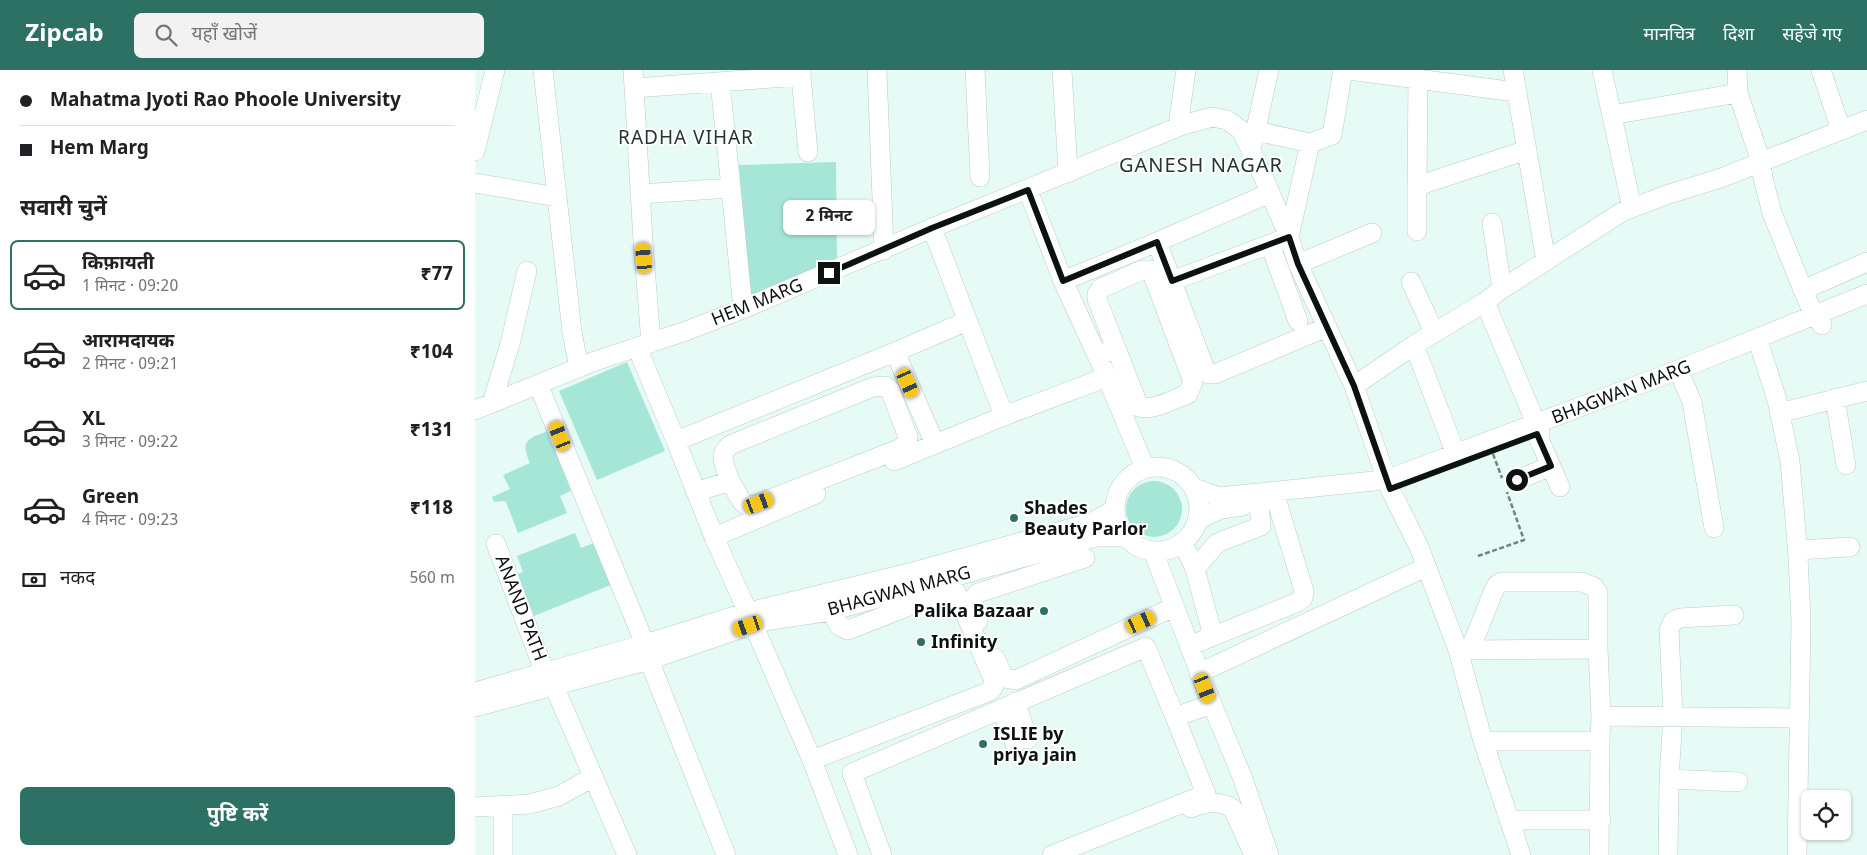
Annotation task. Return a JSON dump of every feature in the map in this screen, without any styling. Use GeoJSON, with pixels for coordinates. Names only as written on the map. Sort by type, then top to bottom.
{"type":"FeatureCollection","features":[{"type":"Feature","properties":{"kind":"street"},"geometry":{"type":"LineString","coordinates":[[475,151],[495,70]]}},
{"type":"Feature","properties":{"kind":"street"},"geometry":{"type":"LineString","coordinates":[[543,70],[572,332],[579,368]]}},
{"type":"Feature","properties":{"kind":"street"},"geometry":{"type":"LineString","coordinates":[[877,70],[883,250]]}},
{"type":"Feature","properties":{"kind":"street"},"geometry":{"type":"LineString","coordinates":[[975,70],[980,177]]}},
{"type":"Feature","properties":{"kind":"street"},"geometry":{"type":"LineString","coordinates":[[1061,70],[1068,173]]}},
{"type":"Feature","properties":{"kind":"street"},"geometry":{"type":"LineString","coordinates":[[1178,127],[1186,70]]}},
{"type":"Feature","properties":{"kind":"street"},"geometry":{"type":"LineString","coordinates":[[1251,151],[1269,70]]}},
{"type":"Feature","properties":{"kind":"street"},"geometry":{"type":"LineString","coordinates":[[1256,131],[1310,143],[1332,134],[1352,70],[1516,92]]}},
{"type":"Feature","properties":{"kind":"street"},"geometry":{"type":"LineString","coordinates":[[1513,70],[1546,261]]}},
{"type":"Feature","properties":{"kind":"street"},"geometry":{"type":"LineString","coordinates":[[1602,70],[1632,208]]}},
{"type":"Feature","properties":{"kind":"street"},"geometry":{"type":"LineString","coordinates":[[1737,70],[1738,92],[1761,162],[1772,213],[1803,290],[1818,320]]}},
{"type":"Feature","properties":{"kind":"street"},"geometry":{"type":"LineString","coordinates":[[1821,70],[1841,130]]}},
{"type":"Feature","properties":{"kind":"street"},"geometry":{"type":"LineString","coordinates":[[808,152],[801,73],[720,82],[633,79],[643,241],[644,345],[676,441],[714,537],[812,760],[848,854],[880,849],[852,773],[1146,646],[1206,794],[1052,855]]}},
{"type":"Feature","properties":{"kind":"street"},"geometry":{"type":"LineString","coordinates":[[1417,231],[1418,78]]}},
{"type":"Feature","properties":{"kind":"street"},"geometry":{"type":"LineString","coordinates":[[720,82],[743,309]]}},
{"type":"Feature","properties":{"kind":"street"},"geometry":{"type":"LineString","coordinates":[[1612,115],[1738,92]]}},
{"type":"Feature","properties":{"kind":"street","name":"HEM MARG"},"geometry":{"type":"LineString","coordinates":[[475,410],[579,368],[743,309],[932,228],[1178,127],[1211,117],[1227,120],[1241,130],[1270,193],[1289,237],[1298,264],[1354,386],[1388,484],[1419,547],[1464,650],[1483,741],[1521,855]]}},
{"type":"Feature","properties":{"kind":"street"},"geometry":{"type":"LineString","coordinates":[[1354,386],[1434,332],[1485,302],[1622,212],[1761,162],[1867,120]]}},
{"type":"Feature","properties":{"kind":"street"},"geometry":{"type":"LineString","coordinates":[[1172,281],[1289,237],[1310,143]]}},
{"type":"Feature","properties":{"kind":"street"},"geometry":{"type":"LineString","coordinates":[[1417,186],[1527,150]]}},
{"type":"Feature","properties":{"kind":"street"},"geometry":{"type":"LineString","coordinates":[[475,183],[557,197]]}},
{"type":"Feature","properties":{"kind":"street"},"geometry":{"type":"LineString","coordinates":[[641,194],[731,188]]}},
{"type":"Feature","properties":{"kind":"street"},"geometry":{"type":"LineString","coordinates":[[1028,190],[1063,281],[1107,376],[1145,468]]}},
{"type":"Feature","properties":{"kind":"street"},"geometry":{"type":"LineString","coordinates":[[1063,281],[1270,193]]}},
{"type":"Feature","properties":{"kind":"street"},"geometry":{"type":"LineString","coordinates":[[1492,223],[1503,289]]}},
{"type":"Feature","properties":{"kind":"street"},"geometry":{"type":"LineString","coordinates":[[932,228],[1004,416]]}},
{"type":"Feature","properties":{"kind":"street"},"geometry":{"type":"LineString","coordinates":[[1298,264],[1372,233]]}},
{"type":"Feature","properties":{"kind":"street"},"geometry":{"type":"LineString","coordinates":[[1157,242],[1205,369],[1209,374],[1215,374],[1327,327]]}},
{"type":"Feature","properties":{"kind":"street"},"geometry":{"type":"LineString","coordinates":[[1270,244],[1298,321]]}},
{"type":"Feature","properties":{"kind":"street"},"geometry":{"type":"LineString","coordinates":[[1803,290],[1867,262]]}},
{"type":"Feature","properties":{"kind":"street"},"geometry":{"type":"LineString","coordinates":[[1142,270],[1151,270],[1193,382],[1188,394],[1156,406],[1139,407],[1116,348],[1097,299],[1097,294],[1100,290],[1142,270]]}},
{"type":"Feature","properties":{"kind":"street"},"geometry":{"type":"LineString","coordinates":[[493,403],[510,344],[527,271]]}},
{"type":"Feature","properties":{"kind":"street"},"geometry":{"type":"LineString","coordinates":[[1411,282],[1434,332]]}},
{"type":"Feature","properties":{"kind":"street","name":"BHAGWAN MARG"},"geometry":{"type":"LineString","coordinates":[[1194,488],[1219,497],[1374,482],[1388,484],[1455,454],[1538,431],[1683,381],[1761,350],[1867,294]]}},
{"type":"Feature","properties":{"kind":"street"},"geometry":{"type":"LineString","coordinates":[[1485,302],[1560,487]]}},
{"type":"Feature","properties":{"kind":"street","name":"BHAGWAN MARG"},"geometry":{"type":"LineString","coordinates":[[1198,520],[1221,509],[1388,484],[1492,451],[1678,370],[1818,320],[1867,307]]}},
{"type":"Feature","properties":{"kind":"street"},"geometry":{"type":"LineString","coordinates":[[676,441],[967,321]]}},
{"type":"Feature","properties":{"kind":"street"},"geometry":{"type":"LineString","coordinates":[[1414,345],[1455,454]]}},
{"type":"Feature","properties":{"kind":"street"},"geometry":{"type":"LineString","coordinates":[[1097,356],[1116,348]]}},
{"type":"Feature","properties":{"kind":"street"},"geometry":{"type":"LineString","coordinates":[[1761,350],[1790,461],[1797,550],[1801,622],[1797,855]]}},
{"type":"Feature","properties":{"kind":"street"},"geometry":{"type":"LineString","coordinates":[[895,352],[935,444]]}},
{"type":"Feature","properties":{"kind":"street"},"geometry":{"type":"LineString","coordinates":[[714,537],[935,444],[1107,376]]}},
{"type":"Feature","properties":{"kind":"street"},"geometry":{"type":"LineString","coordinates":[[1683,381],[1692,402],[1714,528]]}},
{"type":"Feature","properties":{"kind":"street"},"geometry":{"type":"LineString","coordinates":[[539,384],[726,855]]}},
{"type":"Feature","properties":{"kind":"street"},"geometry":{"type":"LineString","coordinates":[[885,386],[890,390],[908,437],[907,443],[899,449],[755,505],[746,505],[742,502],[730,481],[722,455],[724,450],[730,445],[873,387],[885,386]]}},
{"type":"Feature","properties":{"kind":"street"},"geometry":{"type":"LineString","coordinates":[[1779,413],[1867,391]]}},
{"type":"Feature","properties":{"kind":"street"},"geometry":{"type":"LineString","coordinates":[[1835,398],[1846,465]]}},
{"type":"Feature","properties":{"kind":"street"},"geometry":{"type":"LineString","coordinates":[[1517,480],[1551,466]]}},
{"type":"Feature","properties":{"kind":"street"},"geometry":{"type":"LineString","coordinates":[[1165,467],[1184,476],[1194,488],[1200,505],[1195,528],[1183,543],[1170,550],[1153,551],[1138,547],[1125,536],[1117,525],[1114,510],[1117,496],[1127,478],[1136,471],[1145,468],[1165,467]]}},
{"type":"Feature","properties":{"kind":"street"},"geometry":{"type":"LineString","coordinates":[[696,492],[730,481]]}},
{"type":"Feature","properties":{"kind":"street"},"geometry":{"type":"LineString","coordinates":[[1261,526],[1268,503]]}},
{"type":"Feature","properties":{"kind":"street"},"geometry":{"type":"LineString","coordinates":[[1189,646],[1298,602],[1303,598],[1304,591],[1284,526],[1268,503]]}},
{"type":"Feature","properties":{"kind":"street","name":"BHAGWAN MARG"},"geometry":{"type":"LineString","coordinates":[[475,707],[550,679],[647,652],[751,618],[1081,526],[1114,510]]}},
{"type":"Feature","properties":{"kind":"street"},"geometry":{"type":"LineString","coordinates":[[1195,569],[1217,543],[1261,526],[1284,526]]}},
{"type":"Feature","properties":{"kind":"street","name":"BHAGWAN MARG"},"geometry":{"type":"LineString","coordinates":[[751,618],[831,611],[1096,536],[1125,536]]}},
{"type":"Feature","properties":{"kind":"street"},"geometry":{"type":"LineString","coordinates":[[1183,543],[1195,569],[1213,636]]}},
{"type":"Feature","properties":{"kind":"street","name":"ANAND PATH"},"geometry":{"type":"LineString","coordinates":[[496,544],[550,679],[627,855]]}},
{"type":"Feature","properties":{"kind":"street"},"geometry":{"type":"LineString","coordinates":[[1797,550],[1850,546]]}},
{"type":"Feature","properties":{"kind":"street"},"geometry":{"type":"LineString","coordinates":[[1153,551],[1211,704],[1243,779],[1269,855]]}},
{"type":"Feature","properties":{"kind":"street"},"geometry":{"type":"LineString","coordinates":[[1085,558],[983,590],[973,596],[973,610],[1004,678],[1016,680],[1174,607]]}},
{"type":"Feature","properties":{"kind":"street"},"geometry":{"type":"LineString","coordinates":[[1199,673],[1427,568]]}},
{"type":"Feature","properties":{"kind":"street"},"geometry":{"type":"LineString","coordinates":[[1598,649],[1464,650],[1497,585],[1501,582],[1583,582],[1594,587],[1598,593],[1601,716],[1599,742],[1601,820],[1599,855]]}},
{"type":"Feature","properties":{"kind":"street"},"geometry":{"type":"LineString","coordinates":[[812,760],[988,692],[995,683],[955,590],[948,591],[848,630],[839,626],[831,611]]}},
{"type":"Feature","properties":{"kind":"street"},"geometry":{"type":"LineString","coordinates":[[1668,855],[1669,779],[1673,716],[1669,630],[1673,621],[1680,618],[1734,615]]}},
{"type":"Feature","properties":{"kind":"street","name":"BHAGWAN MARG"},"geometry":{"type":"LineString","coordinates":[[475,692],[550,679]]}},
{"type":"Feature","properties":{"kind":"street"},"geometry":{"type":"LineString","coordinates":[[1175,717],[1211,704]]}},
{"type":"Feature","properties":{"kind":"street"},"geometry":{"type":"LineString","coordinates":[[1009,705],[1021,741]]}},
{"type":"Feature","properties":{"kind":"street"},"geometry":{"type":"LineString","coordinates":[[1601,716],[1799,718]]}},
{"type":"Feature","properties":{"kind":"street"},"geometry":{"type":"LineString","coordinates":[[1483,741],[1599,742]]}},
{"type":"Feature","properties":{"kind":"street"},"geometry":{"type":"LineString","coordinates":[[475,807],[531,804],[559,796],[593,777]]}},
{"type":"Feature","properties":{"kind":"street"},"geometry":{"type":"LineString","coordinates":[[1669,779],[1738,782]]}},
{"type":"Feature","properties":{"kind":"street"},"geometry":{"type":"LineString","coordinates":[[1085,853],[1199,805],[1217,802],[1233,809],[1254,855]]}},
{"type":"Feature","properties":{"kind":"street"},"geometry":{"type":"LineString","coordinates":[[503,806],[503,855]]}},
{"type":"Feature","properties":{"kind":"street"},"geometry":{"type":"LineString","coordinates":[[1509,820],[1601,820]]}},
{"type":"Feature","properties":{"kind":"path"},"geometry":{"type":"LineString","coordinates":[[1478,556],[1524,540],[1492,451]]}},
{"type":"Feature","properties":{"kind":"green space"},"geometry":{"type":"Polygon","coordinates":[[[836,162],[837,259],[748,299],[739,165],[836,162]]]}},
{"type":"Feature","properties":{"kind":"green space"},"geometry":{"type":"Polygon","coordinates":[[[627,362],[665,451],[597,480],[559,391],[627,362]]]}},
{"type":"Feature","properties":{"kind":"green space"},"geometry":{"type":"Polygon","coordinates":[[[548,431],[571,491],[560,496],[567,513],[518,533],[506,502],[494,502],[492,497],[510,489],[503,475],[530,463],[526,449],[527,441],[548,431]]]}},
{"type":"Feature","properties":{"kind":"green space"},"geometry":{"type":"Polygon","coordinates":[[[1148,481],[1160,481],[1170,485],[1178,493],[1182,509],[1178,525],[1170,533],[1160,537],[1148,537],[1138,533],[1130,525],[1126,515],[1126,503],[1130,493],[1138,485],[1148,481]]]}},
{"type":"Feature","properties":{"kind":"green space"},"geometry":{"type":"Polygon","coordinates":[[[575,533],[581,548],[596,542],[613,584],[529,618],[513,576],[523,572],[517,556],[575,533]]]}},
{"type":"Feature","properties":{"kind":"place","name":"Shades Beauty Parlor"},"geometry":{"type":"Point","coordinates":[1014,518]}},
{"type":"Feature","properties":{"kind":"place","name":"Palika Bazaar"},"geometry":{"type":"Point","coordinates":[1044,611]}},
{"type":"Feature","properties":{"kind":"place","name":"Infinity"},"geometry":{"type":"Point","coordinates":[921,642]}},
{"type":"Feature","properties":{"kind":"place","name":"ISLIE by priya jain"},"geometry":{"type":"Point","coordinates":[983,744]}},
{"type":"Feature","properties":{"kind":"district","name":"RADHA VIHAR"},"geometry":{"type":"Point","coordinates":[686,137]}},
{"type":"Feature","properties":{"kind":"district","name":"GANESH NAGAR"},"geometry":{"type":"Point","coordinates":[1201,165]}},
{"type":"Feature","properties":{"kind":"route"},"geometry":{"type":"LineString","coordinates":[[829,273],[932,228],[1028,190],[1063,281],[1157,242],[1172,281],[1289,237],[1298,264],[1354,386],[1390,489],[1537,434],[1551,466],[1517,480]]}}]}
